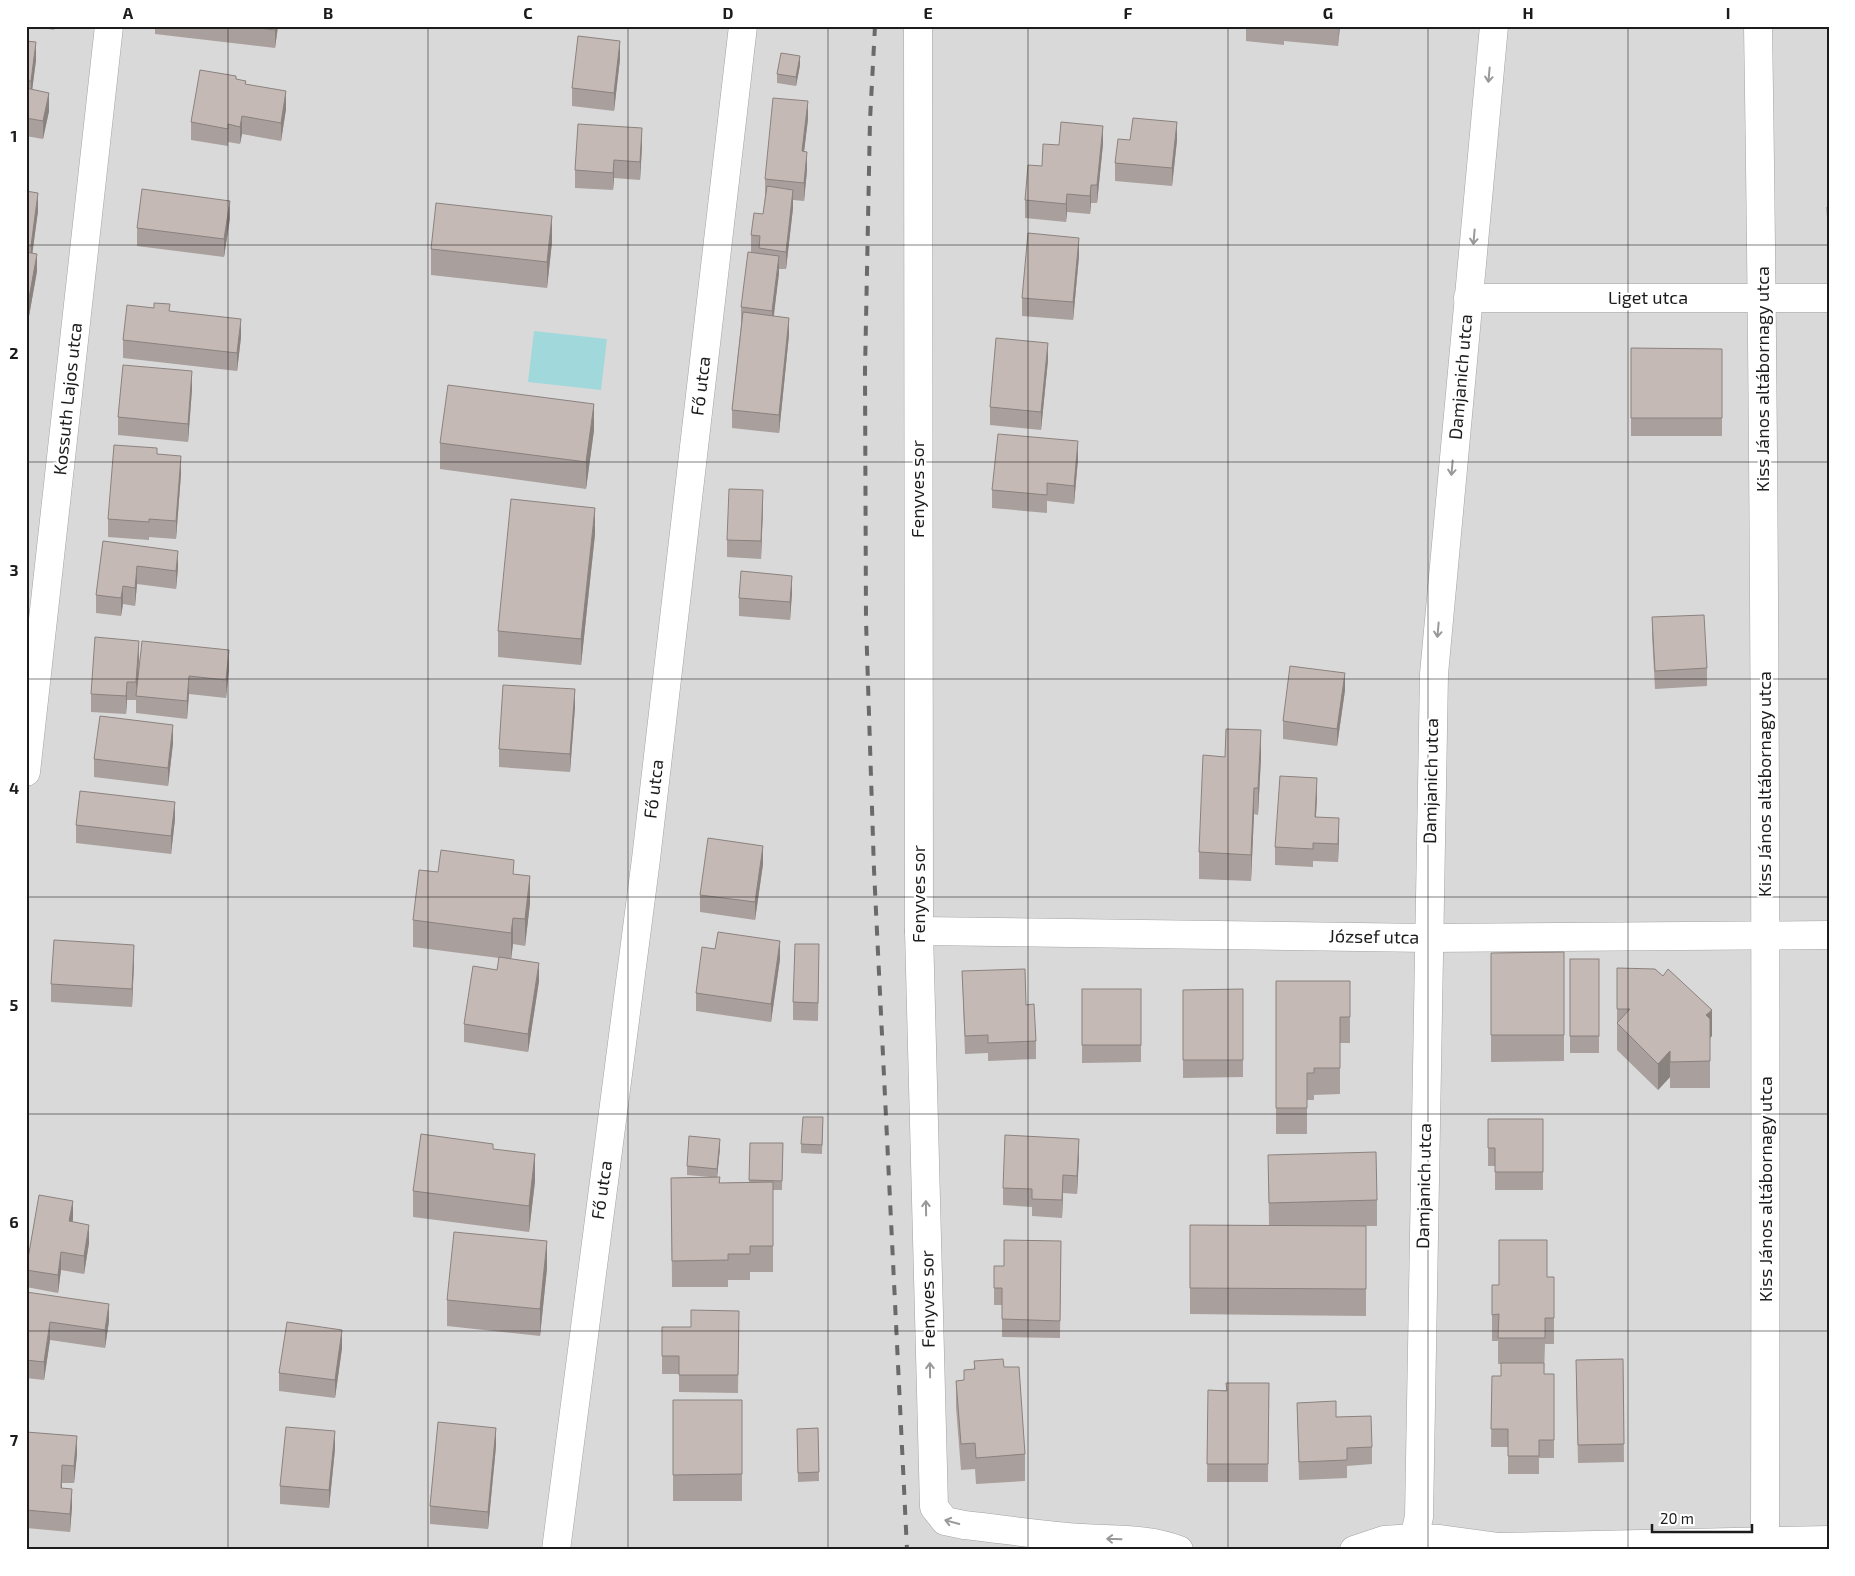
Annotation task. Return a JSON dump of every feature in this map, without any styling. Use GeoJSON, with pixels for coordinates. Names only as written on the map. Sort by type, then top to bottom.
{"type":"FeatureCollection","features":[{"type":"Feature","properties":{"kind":"street","name":"Kossuth Lajos utca"},"geometry":{"type":"LineString","coordinates":[[26,772],[109,26]]}},
{"type":"Feature","properties":{"kind":"street","name":"Fő utca"},"geometry":{"type":"LineString","coordinates":[[556,1550],[646,859],[742,26]]}},
{"type":"Feature","properties":{"kind":"street","name":"Fenyves sor"},"geometry":{"type":"LineString","coordinates":[[918,26],[919,931],[934,1507],[945,1521],[964,1525],[1082,1538],[1121,1539],[1166,1545],[1179,1550]]}},
{"type":"Feature","properties":{"kind":"street","name":"Damjanich utca"},"geometry":{"type":"LineString","coordinates":[[1414,1538],[1420,1517],[1428,938],[1434,674],[1494,26]]}},
{"type":"Feature","properties":{"kind":"street","name":"Kiss János altábornagy utca"},"geometry":{"type":"LineString","coordinates":[[1758,26],[1762,298],[1766,934],[1765,1541]]}},
{"type":"Feature","properties":{"kind":"street","name":"Liget utca"},"geometry":{"type":"LineString","coordinates":[[1468,298],[1829,298]]}},
{"type":"Feature","properties":{"kind":"street","name":"József utca"},"geometry":{"type":"LineString","coordinates":[[919,931],[1428,938],[1829,935]]}},
{"type":"Feature","properties":{"kind":"street"},"geometry":{"type":"LineString","coordinates":[[1354,1550],[1384,1540],[1414,1538],[1440,1539],[1491,1548],[1829,1540]]}},
{"type":"Feature","properties":{"kind":"shaded area"},"geometry":{"type":"Polygon","coordinates":[[[26,26],[1829,26],[1829,1550],[26,1550],[26,26]]]}},
{"type":"Feature","properties":{"kind":"water"},"geometry":{"type":"Polygon","coordinates":[[[534,331],[607,339],[601,390],[528,382],[534,331]]]}},
{"type":"Feature","properties":{"kind":"building"},"geometry":{"type":"Polygon","coordinates":[[[242,26],[276,26],[275,30],[242,26]]]}},
{"type":"Feature","properties":{"kind":"building"},"geometry":{"type":"Polygon","coordinates":[[[1318,26],[1339,26],[1338,28],[1318,26]]]}},
{"type":"Feature","properties":{"kind":"building"},"geometry":{"type":"Polygon","coordinates":[[[578,36],[620,41],[614,93],[572,88],[578,36]]]}},
{"type":"Feature","properties":{"kind":"building"},"geometry":{"type":"Polygon","coordinates":[[[26,41],[36,42],[31,81],[26,81],[26,41]]]}},
{"type":"Feature","properties":{"kind":"building"},"geometry":{"type":"Polygon","coordinates":[[[781,53],[800,56],[796,77],[777,74],[781,53]]]}},
{"type":"Feature","properties":{"kind":"building"},"geometry":{"type":"Polygon","coordinates":[[[200,70],[236,76],[236,79],[246,81],[245,84],[286,91],[281,123],[242,116],[240,127],[228,124],[228,129],[191,122],[200,70]]]}},
{"type":"Feature","properties":{"kind":"building"},"geometry":{"type":"Polygon","coordinates":[[[26,88],[49,93],[43,121],[26,118],[26,88]]]}},
{"type":"Feature","properties":{"kind":"building"},"geometry":{"type":"Polygon","coordinates":[[[773,98],[808,101],[802,151],[807,152],[804,183],[765,179],[773,98]]]}},
{"type":"Feature","properties":{"kind":"building"},"geometry":{"type":"Polygon","coordinates":[[[1133,118],[1177,122],[1172,168],[1115,163],[1118,139],[1130,140],[1133,118]]]}},
{"type":"Feature","properties":{"kind":"building"},"geometry":{"type":"Polygon","coordinates":[[[1061,122],[1103,126],[1097,185],[1091,185],[1090,196],[1067,194],[1066,204],[1025,200],[1028,165],[1042,166],[1043,144],[1059,145],[1061,122]]]}},
{"type":"Feature","properties":{"kind":"building"},"geometry":{"type":"Polygon","coordinates":[[[578,124],[642,128],[640,162],[614,160],[613,173],[575,170],[578,124]]]}},
{"type":"Feature","properties":{"kind":"building"},"geometry":{"type":"Polygon","coordinates":[[[767,186],[793,190],[786,252],[759,248],[760,236],[751,235],[754,213],[763,214],[767,186]]]}},
{"type":"Feature","properties":{"kind":"building"},"geometry":{"type":"Polygon","coordinates":[[[142,189],[230,201],[224,239],[137,228],[142,189]]]}},
{"type":"Feature","properties":{"kind":"building"},"geometry":{"type":"Polygon","coordinates":[[[26,191],[38,193],[31,246],[26,246],[26,191]]]}},
{"type":"Feature","properties":{"kind":"building"},"geometry":{"type":"Polygon","coordinates":[[[436,203],[552,216],[547,262],[431,249],[436,203]]]}},
{"type":"Feature","properties":{"kind":"building"},"geometry":{"type":"Polygon","coordinates":[[[1829,206],[1829,247],[1827,207],[1829,206]]]}},
{"type":"Feature","properties":{"kind":"building"},"geometry":{"type":"Polygon","coordinates":[[[1028,233],[1079,238],[1073,302],[1022,298],[1028,233]]]}},
{"type":"Feature","properties":{"kind":"building"},"geometry":{"type":"Polygon","coordinates":[[[26,252],[37,254],[29,298],[26,297],[26,252]]]}},
{"type":"Feature","properties":{"kind":"building"},"geometry":{"type":"Polygon","coordinates":[[[748,252],[779,256],[772,311],[741,307],[748,252]]]}},
{"type":"Feature","properties":{"kind":"building"},"geometry":{"type":"Polygon","coordinates":[[[154,303],[170,304],[169,311],[241,319],[237,353],[123,340],[127,305],[154,308],[154,303]]]}},
{"type":"Feature","properties":{"kind":"building"},"geometry":{"type":"Polygon","coordinates":[[[743,312],[789,318],[779,415],[732,410],[743,312]]]}},
{"type":"Feature","properties":{"kind":"building"},"geometry":{"type":"Polygon","coordinates":[[[996,338],[1048,343],[1041,412],[990,407],[996,338]]]}},
{"type":"Feature","properties":{"kind":"building"},"geometry":{"type":"Polygon","coordinates":[[[1631,348],[1722,349],[1722,418],[1631,418],[1631,348]]]}},
{"type":"Feature","properties":{"kind":"building"},"geometry":{"type":"Polygon","coordinates":[[[123,365],[192,371],[188,424],[118,417],[123,365]]]}},
{"type":"Feature","properties":{"kind":"building"},"geometry":{"type":"Polygon","coordinates":[[[448,385],[594,404],[586,462],[440,443],[448,385]]]}},
{"type":"Feature","properties":{"kind":"building"},"geometry":{"type":"Polygon","coordinates":[[[998,434],[1078,441],[1074,486],[1047,483],[1047,495],[992,490],[998,434]]]}},
{"type":"Feature","properties":{"kind":"building"},"geometry":{"type":"Polygon","coordinates":[[[114,445],[157,448],[157,454],[181,456],[176,521],[149,519],[149,522],[108,519],[114,445]]]}},
{"type":"Feature","properties":{"kind":"building"},"geometry":{"type":"Polygon","coordinates":[[[729,489],[763,490],[761,541],[727,540],[729,489]]]}},
{"type":"Feature","properties":{"kind":"building"},"geometry":{"type":"Polygon","coordinates":[[[511,499],[595,508],[581,639],[498,631],[511,499]]]}},
{"type":"Feature","properties":{"kind":"building"},"geometry":{"type":"Polygon","coordinates":[[[103,541],[178,551],[176,571],[137,566],[135,588],[123,586],[121,598],[96,595],[103,541]]]}},
{"type":"Feature","properties":{"kind":"building"},"geometry":{"type":"Polygon","coordinates":[[[741,571],[792,576],[790,602],[739,598],[741,571]]]}},
{"type":"Feature","properties":{"kind":"building"},"geometry":{"type":"Polygon","coordinates":[[[1704,615],[1707,668],[1655,671],[1652,617],[1704,615]]]}},
{"type":"Feature","properties":{"kind":"building"},"geometry":{"type":"Polygon","coordinates":[[[95,637],[139,641],[136,682],[127,682],[126,696],[91,694],[95,637]]]}},
{"type":"Feature","properties":{"kind":"building"},"geometry":{"type":"Polygon","coordinates":[[[142,641],[229,650],[226,680],[189,676],[187,701],[136,696],[142,641]]]}},
{"type":"Feature","properties":{"kind":"building"},"geometry":{"type":"Polygon","coordinates":[[[1290,666],[1345,673],[1337,729],[1283,721],[1290,666]]]}},
{"type":"Feature","properties":{"kind":"building"},"geometry":{"type":"Polygon","coordinates":[[[503,685],[575,689],[570,754],[499,749],[503,685]]]}},
{"type":"Feature","properties":{"kind":"building"},"geometry":{"type":"Polygon","coordinates":[[[100,716],[173,725],[168,768],[94,759],[100,716]]]}},
{"type":"Feature","properties":{"kind":"building"},"geometry":{"type":"Polygon","coordinates":[[[1226,729],[1261,730],[1258,788],[1254,788],[1251,855],[1199,852],[1203,755],[1225,757],[1226,729]]]}},
{"type":"Feature","properties":{"kind":"building"},"geometry":{"type":"Polygon","coordinates":[[[1280,776],[1317,778],[1315,817],[1339,818],[1338,844],[1313,843],[1313,849],[1275,847],[1280,776]]]}},
{"type":"Feature","properties":{"kind":"building"},"geometry":{"type":"Polygon","coordinates":[[[80,791],[175,802],[171,836],[76,825],[80,791]]]}},
{"type":"Feature","properties":{"kind":"building"},"geometry":{"type":"Polygon","coordinates":[[[708,838],[763,846],[755,902],[700,895],[708,838]]]}},
{"type":"Feature","properties":{"kind":"building"},"geometry":{"type":"Polygon","coordinates":[[[441,850],[514,860],[513,874],[530,876],[525,919],[513,918],[511,933],[413,920],[419,870],[438,872],[441,850]]]}},
{"type":"Feature","properties":{"kind":"building"},"geometry":{"type":"Polygon","coordinates":[[[718,932],[780,941],[771,1004],[696,993],[702,947],[715,949],[718,932]]]}},
{"type":"Feature","properties":{"kind":"building"},"geometry":{"type":"Polygon","coordinates":[[[54,940],[134,945],[132,989],[51,984],[54,940]]]}},
{"type":"Feature","properties":{"kind":"building"},"geometry":{"type":"Polygon","coordinates":[[[795,944],[819,944],[818,1003],[793,1002],[795,944]]]}},
{"type":"Feature","properties":{"kind":"building"},"geometry":{"type":"Polygon","coordinates":[[[1564,952],[1564,1035],[1491,1035],[1491,953],[1564,952]]]}},
{"type":"Feature","properties":{"kind":"building"},"geometry":{"type":"Polygon","coordinates":[[[499,957],[539,963],[528,1034],[464,1024],[473,966],[497,970],[499,957]]]}},
{"type":"Feature","properties":{"kind":"building"},"geometry":{"type":"Polygon","coordinates":[[[1570,959],[1599,959],[1599,1036],[1570,1036],[1570,959]]]}},
{"type":"Feature","properties":{"kind":"building"},"geometry":{"type":"Polygon","coordinates":[[[1617,968],[1655,969],[1663,976],[1668,969],[1712,1010],[1706,1015],[1710,1019],[1710,1061],[1670,1062],[1670,1051],[1658,1064],[1617,1023],[1630,1009],[1617,1009],[1617,968]]]}},
{"type":"Feature","properties":{"kind":"building"},"geometry":{"type":"Polygon","coordinates":[[[1025,969],[1026,1005],[1034,1004],[1036,1041],[988,1043],[988,1035],[965,1036],[962,971],[1025,969]]]}},
{"type":"Feature","properties":{"kind":"building"},"geometry":{"type":"Polygon","coordinates":[[[1276,981],[1350,981],[1350,1017],[1340,1017],[1340,1068],[1314,1068],[1314,1073],[1307,1073],[1307,1108],[1276,1108],[1276,981]]]}},
{"type":"Feature","properties":{"kind":"building"},"geometry":{"type":"Polygon","coordinates":[[[1082,989],[1141,989],[1141,1045],[1082,1045],[1082,989]]]}},
{"type":"Feature","properties":{"kind":"building"},"geometry":{"type":"Polygon","coordinates":[[[1243,989],[1243,1060],[1183,1060],[1183,990],[1243,989]]]}},
{"type":"Feature","properties":{"kind":"building"},"geometry":{"type":"Polygon","coordinates":[[[803,1117],[823,1117],[822,1145],[801,1144],[803,1117]]]}},
{"type":"Feature","properties":{"kind":"building"},"geometry":{"type":"Polygon","coordinates":[[[1488,1119],[1543,1119],[1543,1172],[1495,1172],[1495,1148],[1488,1148],[1488,1119]]]}},
{"type":"Feature","properties":{"kind":"building"},"geometry":{"type":"Polygon","coordinates":[[[421,1134],[493,1144],[493,1149],[535,1154],[529,1206],[413,1191],[421,1134]]]}},
{"type":"Feature","properties":{"kind":"building"},"geometry":{"type":"Polygon","coordinates":[[[1005,1135],[1079,1139],[1077,1176],[1063,1175],[1062,1200],[1032,1199],[1032,1189],[1003,1188],[1005,1135]]]}},
{"type":"Feature","properties":{"kind":"building"},"geometry":{"type":"Polygon","coordinates":[[[689,1136],[720,1139],[717,1169],[687,1166],[689,1136]]]}},
{"type":"Feature","properties":{"kind":"building"},"geometry":{"type":"Polygon","coordinates":[[[750,1143],[783,1143],[782,1181],[749,1180],[750,1143]]]}},
{"type":"Feature","properties":{"kind":"building"},"geometry":{"type":"Polygon","coordinates":[[[1376,1152],[1377,1200],[1269,1203],[1268,1155],[1376,1152]]]}},
{"type":"Feature","properties":{"kind":"building"},"geometry":{"type":"Polygon","coordinates":[[[720,1177],[719,1183],[773,1182],[773,1246],[750,1246],[750,1254],[728,1254],[728,1260],[672,1261],[671,1178],[720,1177]]]}},
{"type":"Feature","properties":{"kind":"building"},"geometry":{"type":"Polygon","coordinates":[[[39,1195],[73,1201],[69,1221],[89,1225],[84,1256],[61,1252],[58,1275],[26,1270],[39,1195]]]}},
{"type":"Feature","properties":{"kind":"building"},"geometry":{"type":"Polygon","coordinates":[[[1190,1225],[1366,1226],[1366,1289],[1190,1288],[1190,1225]]]}},
{"type":"Feature","properties":{"kind":"building"},"geometry":{"type":"Polygon","coordinates":[[[454,1232],[547,1241],[540,1309],[447,1300],[454,1232]]]}},
{"type":"Feature","properties":{"kind":"building"},"geometry":{"type":"Polygon","coordinates":[[[1004,1240],[1061,1241],[1060,1321],[1002,1319],[1002,1288],[994,1288],[994,1266],[1004,1266],[1004,1240]]]}},
{"type":"Feature","properties":{"kind":"building"},"geometry":{"type":"Polygon","coordinates":[[[1499,1240],[1547,1240],[1547,1277],[1554,1277],[1554,1318],[1545,1318],[1545,1338],[1498,1338],[1499,1314],[1492,1315],[1492,1285],[1499,1285],[1499,1240]]]}},
{"type":"Feature","properties":{"kind":"building"},"geometry":{"type":"Polygon","coordinates":[[[26,1292],[109,1304],[105,1330],[50,1322],[44,1362],[26,1360],[26,1292]]]}},
{"type":"Feature","properties":{"kind":"building"},"geometry":{"type":"Polygon","coordinates":[[[691,1310],[739,1311],[738,1375],[679,1375],[679,1356],[662,1356],[662,1327],[691,1327],[691,1310]]]}},
{"type":"Feature","properties":{"kind":"building"},"geometry":{"type":"Polygon","coordinates":[[[287,1322],[342,1330],[335,1380],[279,1373],[287,1322]]]}},
{"type":"Feature","properties":{"kind":"building"},"geometry":{"type":"Polygon","coordinates":[[[1003,1359],[1004,1367],[1019,1367],[1025,1454],[976,1458],[975,1443],[961,1444],[956,1381],[964,1380],[964,1370],[975,1369],[974,1361],[1003,1359]]]}},
{"type":"Feature","properties":{"kind":"building"},"geometry":{"type":"Polygon","coordinates":[[[1623,1359],[1624,1444],[1578,1445],[1576,1360],[1623,1359]]]}},
{"type":"Feature","properties":{"kind":"building"},"geometry":{"type":"Polygon","coordinates":[[[1501,1363],[1544,1363],[1544,1374],[1554,1374],[1554,1440],[1539,1440],[1539,1456],[1508,1456],[1508,1429],[1491,1429],[1492,1376],[1501,1376],[1501,1363]]]}},
{"type":"Feature","properties":{"kind":"building"},"geometry":{"type":"Polygon","coordinates":[[[1226,1383],[1269,1383],[1268,1464],[1207,1464],[1208,1390],[1227,1391],[1226,1383]]]}},
{"type":"Feature","properties":{"kind":"building"},"geometry":{"type":"Polygon","coordinates":[[[673,1400],[742,1400],[742,1474],[673,1475],[673,1400]]]}},
{"type":"Feature","properties":{"kind":"building"},"geometry":{"type":"Polygon","coordinates":[[[1336,1401],[1336,1417],[1371,1416],[1372,1447],[1347,1448],[1347,1460],[1299,1462],[1297,1403],[1336,1401]]]}},
{"type":"Feature","properties":{"kind":"building"},"geometry":{"type":"Polygon","coordinates":[[[438,1422],[496,1428],[488,1512],[430,1506],[438,1422]]]}},
{"type":"Feature","properties":{"kind":"building"},"geometry":{"type":"Polygon","coordinates":[[[286,1427],[335,1431],[329,1490],[280,1486],[286,1427]]]}},
{"type":"Feature","properties":{"kind":"building"},"geometry":{"type":"Polygon","coordinates":[[[818,1428],[819,1472],[798,1473],[797,1429],[818,1428]]]}},
{"type":"Feature","properties":{"kind":"building"},"geometry":{"type":"Polygon","coordinates":[[[26,1432],[77,1436],[74,1466],[62,1465],[61,1488],[72,1489],[70,1514],[26,1510],[26,1432]]]}},
{"type":"Feature","properties":{"kind":"railway"},"geometry":{"type":"LineString","coordinates":[[875,26],[870,120],[865,371],[866,621],[874,870],[907,1550]]}}]}
